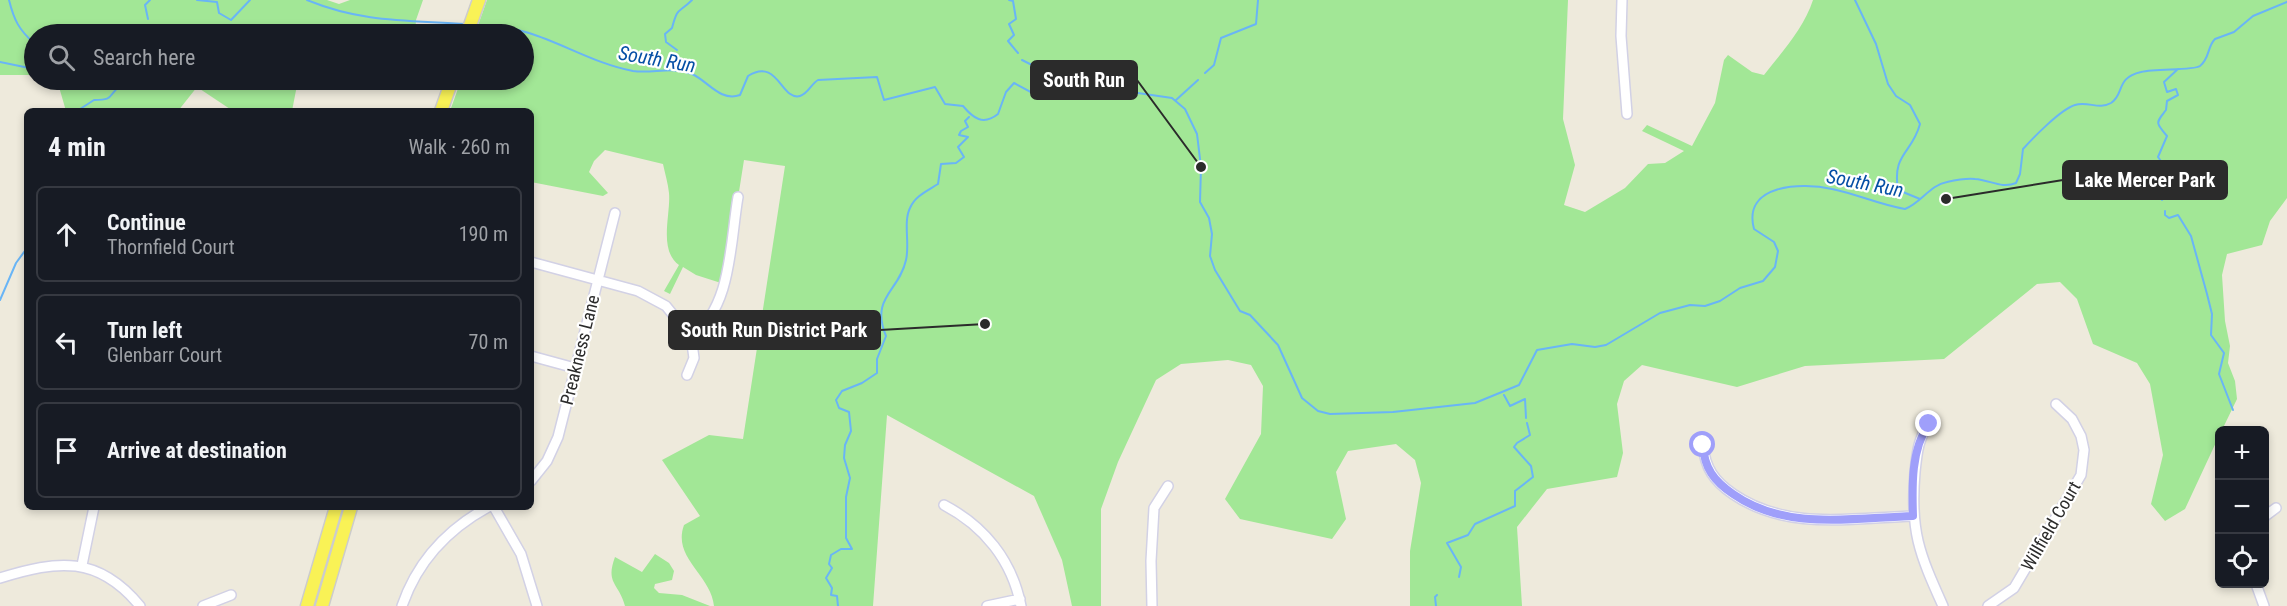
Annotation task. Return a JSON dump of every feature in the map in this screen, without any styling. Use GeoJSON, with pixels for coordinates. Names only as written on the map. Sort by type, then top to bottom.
{"type":"FeatureCollection","features":[{"type":"Feature","properties":{"kind":"main road"},"geometry":{"type":"LineString","coordinates":[[471,24],[479,0]]}},
{"type":"Feature","properties":{"kind":"main road"},"geometry":{"type":"LineString","coordinates":[[442,108],[448,90]]}},
{"type":"Feature","properties":{"kind":"main road"},"geometry":{"type":"LineString","coordinates":[[307,606],[335,510]]}},
{"type":"Feature","properties":{"kind":"main road"},"geometry":{"type":"LineString","coordinates":[[322,606],[350,510]]}},
{"type":"Feature","properties":{"kind":"street"},"geometry":{"type":"LineString","coordinates":[[1622,0],[1621,36],[1627,114]]}},
{"type":"Feature","properties":{"kind":"street"},"geometry":{"type":"LineString","coordinates":[[691,337],[709,322],[721,298],[738,197]]}},
{"type":"Feature","properties":{"kind":"street","name":"Preakness Lane"},"geometry":{"type":"LineString","coordinates":[[534,478],[542,469],[555,446],[615,213]]}},
{"type":"Feature","properties":{"kind":"street"},"geometry":{"type":"LineString","coordinates":[[534,263],[638,291],[656,299],[672,312],[691,337],[693,358],[687,375]]}},
{"type":"Feature","properties":{"kind":"street"},"geometry":{"type":"LineString","coordinates":[[534,357],[575,368]]}},
{"type":"Feature","properties":{"kind":"street","name":"Willfield Court"},"geometry":{"type":"LineString","coordinates":[[1988,606],[2014,588],[2081,475],[2084,456],[2081,436],[2072,419],[2056,404]]}},
{"type":"Feature","properties":{"kind":"street"},"geometry":{"type":"LineString","coordinates":[[1929,424],[1917,449],[1913,516],[1922,557],[1943,606]]}},
{"type":"Feature","properties":{"kind":"street"},"geometry":{"type":"LineString","coordinates":[[1703,445],[1707,468],[1715,480],[1744,502],[1765,512],[1820,521],[1913,516]]}},
{"type":"Feature","properties":{"kind":"street"},"geometry":{"type":"LineString","coordinates":[[1152,606],[1150,561],[1154,508],[1168,486]]}},
{"type":"Feature","properties":{"kind":"street"},"geometry":{"type":"LineString","coordinates":[[944,506],[969,519],[990,540],[1006,565],[1020,603],[987,606]]}},
{"type":"Feature","properties":{"kind":"street"},"geometry":{"type":"LineString","coordinates":[[2269,514],[2276,508]]}},
{"type":"Feature","properties":{"kind":"street"},"geometry":{"type":"LineString","coordinates":[[82,565],[93,510]]}},
{"type":"Feature","properties":{"kind":"street"},"geometry":{"type":"LineString","coordinates":[[402,606],[411,583],[432,551],[458,526],[483,510]]}},
{"type":"Feature","properties":{"kind":"street"},"geometry":{"type":"LineString","coordinates":[[496,510],[521,554],[537,606]]}},
{"type":"Feature","properties":{"kind":"street"},"geometry":{"type":"LineString","coordinates":[[0,578],[44,566],[82,565],[112,580],[140,606]]}},
{"type":"Feature","properties":{"kind":"street"},"geometry":{"type":"LineString","coordinates":[[2257,588],[2264,606]]}},
{"type":"Feature","properties":{"kind":"street"},"geometry":{"type":"LineString","coordinates":[[203,606],[231,595]]}},
{"type":"Feature","properties":{"kind":"green space"},"geometry":{"type":"Polygon","coordinates":[[[0,0],[327,0],[339,4],[350,0],[423,0],[416,24],[24,24],[24,75],[0,75],[0,0]]]}},
{"type":"Feature","properties":{"kind":"green space"},"geometry":{"type":"Polygon","coordinates":[[[487,0],[1568,0],[1563,119],[1575,165],[1564,205],[1585,212],[1625,188],[1648,164],[1665,163],[1684,151],[1642,131],[1647,125],[1692,146],[1715,103],[1724,60],[1728,55],[1752,72],[1764,75],[1798,30],[1813,0],[2287,0],[2287,198],[2270,221],[2262,245],[2227,254],[2222,275],[2225,321],[2230,346],[2228,363],[2235,381],[2237,399],[2224,426],[2215,426],[2215,445],[2185,509],[2165,521],[2151,504],[2163,455],[2150,384],[2137,363],[2093,344],[2077,299],[2060,282],[2037,284],[1944,359],[1805,366],[1737,387],[1642,365],[1624,381],[1617,404],[1623,453],[1617,477],[1547,489],[1517,527],[1522,606],[1410,606],[1410,551],[1421,483],[1415,460],[1396,444],[1348,451],[1336,472],[1346,519],[1332,539],[1240,519],[1225,499],[1261,434],[1263,386],[1251,365],[1228,360],[1181,364],[1156,380],[1118,462],[1101,509],[1101,606],[1072,606],[1062,560],[1034,496],[887,415],[873,606],[714,606],[706,585],[683,547],[684,525],[700,516],[662,460],[709,435],[743,439],[785,166],[744,160],[723,293],[709,317],[721,283],[696,275],[683,267],[670,294],[664,291],[679,265],[669,250],[667,241],[669,193],[663,164],[605,150],[594,161],[589,172],[608,193],[603,196],[534,183],[534,108],[451,108],[457,90],[534,90],[534,24],[479,24],[487,0]]]}},
{"type":"Feature","properties":{"kind":"green space"},"geometry":{"type":"Polygon","coordinates":[[[60,90],[195,90],[180,108],[65,108],[60,90]]]}},
{"type":"Feature","properties":{"kind":"green space"},"geometry":{"type":"Polygon","coordinates":[[[202,90],[296,90],[293,108],[228,108],[202,90]]]}},
{"type":"Feature","properties":{"kind":"green space"},"geometry":{"type":"Polygon","coordinates":[[[655,554],[669,563],[674,571],[672,580],[655,584],[654,588],[659,593],[682,595],[710,606],[625,606],[612,578],[615,557],[642,572],[655,554]]]}},
{"type":"Feature","properties":{"kind":"waterway","name":"South Run"},"geometry":{"type":"LineString","coordinates":[[9,0],[24,34]]}},
{"type":"Feature","properties":{"kind":"waterway"},"geometry":{"type":"LineString","coordinates":[[148,19],[145,5],[150,0]]}},
{"type":"Feature","properties":{"kind":"waterway","name":"South Run"},"geometry":{"type":"LineString","coordinates":[[197,0],[217,2],[219,13],[231,20],[250,0]]}},
{"type":"Feature","properties":{"kind":"waterway","name":"South Run"},"geometry":{"type":"LineString","coordinates":[[307,0],[367,17],[466,24]]}},
{"type":"Feature","properties":{"kind":"waterway"},"geometry":{"type":"LineString","coordinates":[[677,50],[666,42],[665,34],[672,28],[677,13],[692,0]]}},
{"type":"Feature","properties":{"kind":"waterway"},"geometry":{"type":"LineString","coordinates":[[1009,0],[1013,1],[1016,19],[1009,24],[1014,35],[1008,41],[1018,53]]}},
{"type":"Feature","properties":{"kind":"waterway"},"geometry":{"type":"LineString","coordinates":[[1205,73],[1214,65],[1221,38],[1256,24],[1258,0]]}},
{"type":"Feature","properties":{"kind":"waterway"},"geometry":{"type":"LineString","coordinates":[[1855,0],[1876,44],[1888,84],[1896,96],[1910,105],[1920,124],[1917,134],[1900,161],[1897,178],[1898,190],[1920,199]]}},
{"type":"Feature","properties":{"kind":"waterway","name":"South Run"},"geometry":{"type":"LineString","coordinates":[[534,35],[619,68],[648,72],[670,70],[692,74],[726,96],[740,95],[748,76],[766,72],[773,75],[794,96],[803,95],[818,80],[877,77],[884,100],[935,87],[945,104],[963,106],[975,117],[983,120],[993,118],[998,114],[1006,92],[1014,83],[1040,97],[1071,85],[1172,98],[1185,109],[1197,134],[1201,167],[1200,202],[1209,218],[1212,234],[1210,256],[1215,270],[1240,311],[1250,315],[1278,345],[1302,398],[1318,411],[1330,414],[1393,412],[1475,403],[1519,385],[1537,350],[1572,344],[1595,347],[1606,345],[1660,313],[1690,305],[1705,306],[1720,301],[1740,288],[1763,281],[1775,267],[1778,251],[1774,242],[1754,229],[1753,214],[1757,203],[1765,195],[1777,190],[1805,186],[1820,187],[1905,209],[1947,182],[1972,179],[2001,185],[2016,183],[2020,174],[2023,149],[2062,112],[2080,104],[2102,106],[2111,103],[2127,78],[2141,72],[2196,68],[2205,60],[2215,39],[2234,32],[2253,16],[2287,2]]}},
{"type":"Feature","properties":{"kind":"waterway"},"geometry":{"type":"LineString","coordinates":[[669,69],[673,58]]}},
{"type":"Feature","properties":{"kind":"waterway"},"geometry":{"type":"LineString","coordinates":[[1022,60],[1032,65],[1038,89],[1048,95]]}},
{"type":"Feature","properties":{"kind":"waterway","name":"South Run"},"geometry":{"type":"LineString","coordinates":[[0,62],[24,67]]}},
{"type":"Feature","properties":{"kind":"waterway"},"geometry":{"type":"LineString","coordinates":[[2162,200],[2161,185],[2168,171],[2158,157],[2167,136],[2158,123],[2166,110],[2167,101],[2178,95],[2176,89],[2167,92],[2164,82],[2178,69]]}},
{"type":"Feature","properties":{"kind":"waterway"},"geometry":{"type":"LineString","coordinates":[[1176,100],[1198,80]]}},
{"type":"Feature","properties":{"kind":"waterway"},"geometry":{"type":"LineString","coordinates":[[82,108],[94,100],[108,98],[115,90]]}},
{"type":"Feature","properties":{"kind":"waterway"},"geometry":{"type":"LineString","coordinates":[[838,606],[837,596],[831,595],[832,588],[826,578],[832,568],[829,564],[831,555],[841,549],[852,549],[846,538],[846,497],[850,478],[844,458],[845,445],[851,431],[849,412],[839,408],[836,400],[842,391],[862,383],[877,373],[877,359],[886,336],[881,312],[883,303],[898,280],[906,260],[908,214],[918,197],[938,184],[941,164],[956,163],[964,157],[958,147],[968,137],[959,135],[968,127],[965,121],[969,117]]}},
{"type":"Feature","properties":{"kind":"waterway"},"geometry":{"type":"LineString","coordinates":[[2165,211],[2165,215],[2169,218],[2178,215],[2191,236],[2212,314],[2211,335],[2224,353],[2219,374],[2233,410]]}},
{"type":"Feature","properties":{"kind":"waterway"},"geometry":{"type":"LineString","coordinates":[[0,300],[16,263],[24,252]]}},
{"type":"Feature","properties":{"kind":"waterway"},"geometry":{"type":"LineString","coordinates":[[1504,395],[1510,406],[1525,399],[1526,418]]}},
{"type":"Feature","properties":{"kind":"waterway"},"geometry":{"type":"LineString","coordinates":[[1459,577],[1461,567],[1447,543],[1468,535],[1475,524],[1515,506],[1515,491],[1533,477],[1531,466],[1514,447],[1530,435],[1527,423]]}},
{"type":"Feature","properties":{"kind":"waterway"},"geometry":{"type":"LineString","coordinates":[[1436,606],[1435,597],[1437,595]]}},
{"type":"Feature","properties":{"kind":"place","name":"South Run"},"geometry":{"type":"Point","coordinates":[1201,167]}},
{"type":"Feature","properties":{"kind":"place","name":"Lake Mercer Park"},"geometry":{"type":"Point","coordinates":[1946,199]}},
{"type":"Feature","properties":{"kind":"place","name":"South Run District Park"},"geometry":{"type":"Point","coordinates":[985,324]}},
{"type":"Feature","properties":{"kind":"route"},"geometry":{"type":"LineString","coordinates":[[1703,445],[1707,468],[1715,480],[1744,502],[1765,512],[1820,521],[1913,516],[1917,449],[1929,424]]}}]}
